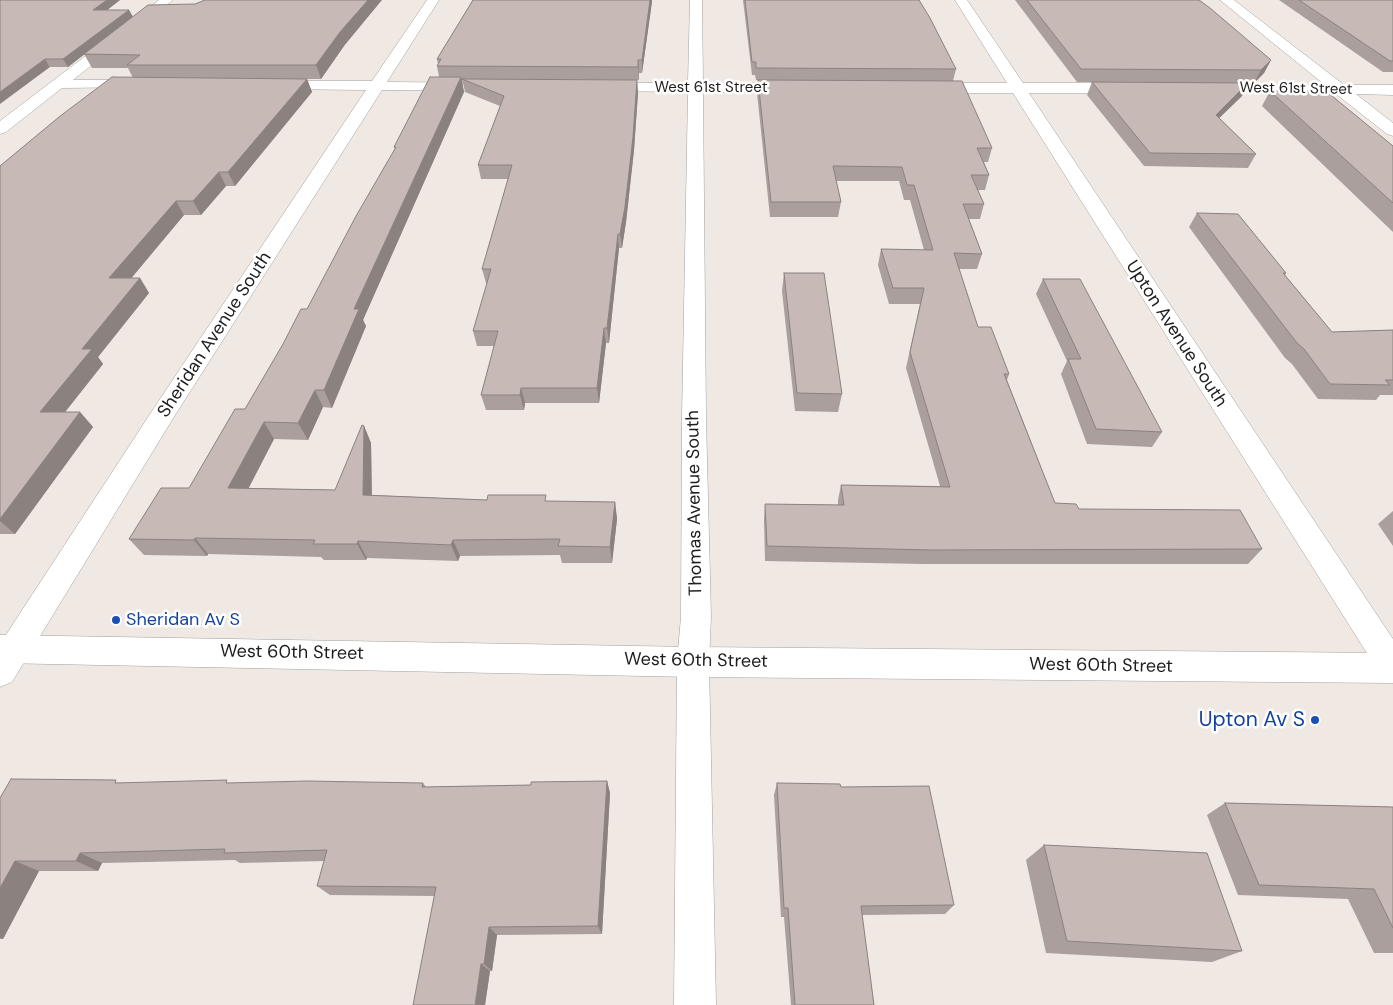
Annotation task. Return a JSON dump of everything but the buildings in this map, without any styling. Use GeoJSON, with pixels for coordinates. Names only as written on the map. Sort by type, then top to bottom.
{"type":"FeatureCollection","features":[{"type":"Feature","properties":{"kind":"street"},"geometry":{"type":"LineString","coordinates":[[0,129],[167,0]]}},
{"type":"Feature","properties":{"kind":"street","name":"Sheridan Avenue South"},"geometry":{"type":"LineString","coordinates":[[5,656],[433,0]]}},
{"type":"Feature","properties":{"kind":"street","name":"Thomas Avenue South"},"geometry":{"type":"LineString","coordinates":[[695,1005],[693,662],[696,617],[694,418],[696,0]]}},
{"type":"Feature","properties":{"kind":"street","name":"Upton Avenue South"},"geometry":{"type":"LineString","coordinates":[[961,0],[1393,667]]}},
{"type":"Feature","properties":{"kind":"street"},"geometry":{"type":"LineString","coordinates":[[1226,0],[1393,131]]}},
{"type":"Feature","properties":{"kind":"street"},"geometry":{"type":"LineString","coordinates":[[58,84],[152,84]]}},
{"type":"Feature","properties":{"kind":"street"},"geometry":{"type":"LineString","coordinates":[[259,85],[521,87]]}},
{"type":"Feature","properties":{"kind":"street","name":"West 61st Street"},"geometry":{"type":"LineString","coordinates":[[588,87],[811,88]]}},
{"type":"Feature","properties":{"kind":"street"},"geometry":{"type":"LineString","coordinates":[[914,88],[1146,88]]}},
{"type":"Feature","properties":{"kind":"street","name":"West 61st Street"},"geometry":{"type":"LineString","coordinates":[[1194,88],[1393,90]]}},
{"type":"Feature","properties":{"kind":"street","name":"West 60th Street"},"geometry":{"type":"LineString","coordinates":[[5,656],[1348,669],[1393,667]]}},
{"type":"Feature","properties":{"kind":"place","name":"Sheridan Av S"},"geometry":{"type":"Point","coordinates":[116,620]}},
{"type":"Feature","properties":{"kind":"place","name":"Upton Av S"},"geometry":{"type":"Point","coordinates":[1315,720]}}]}
